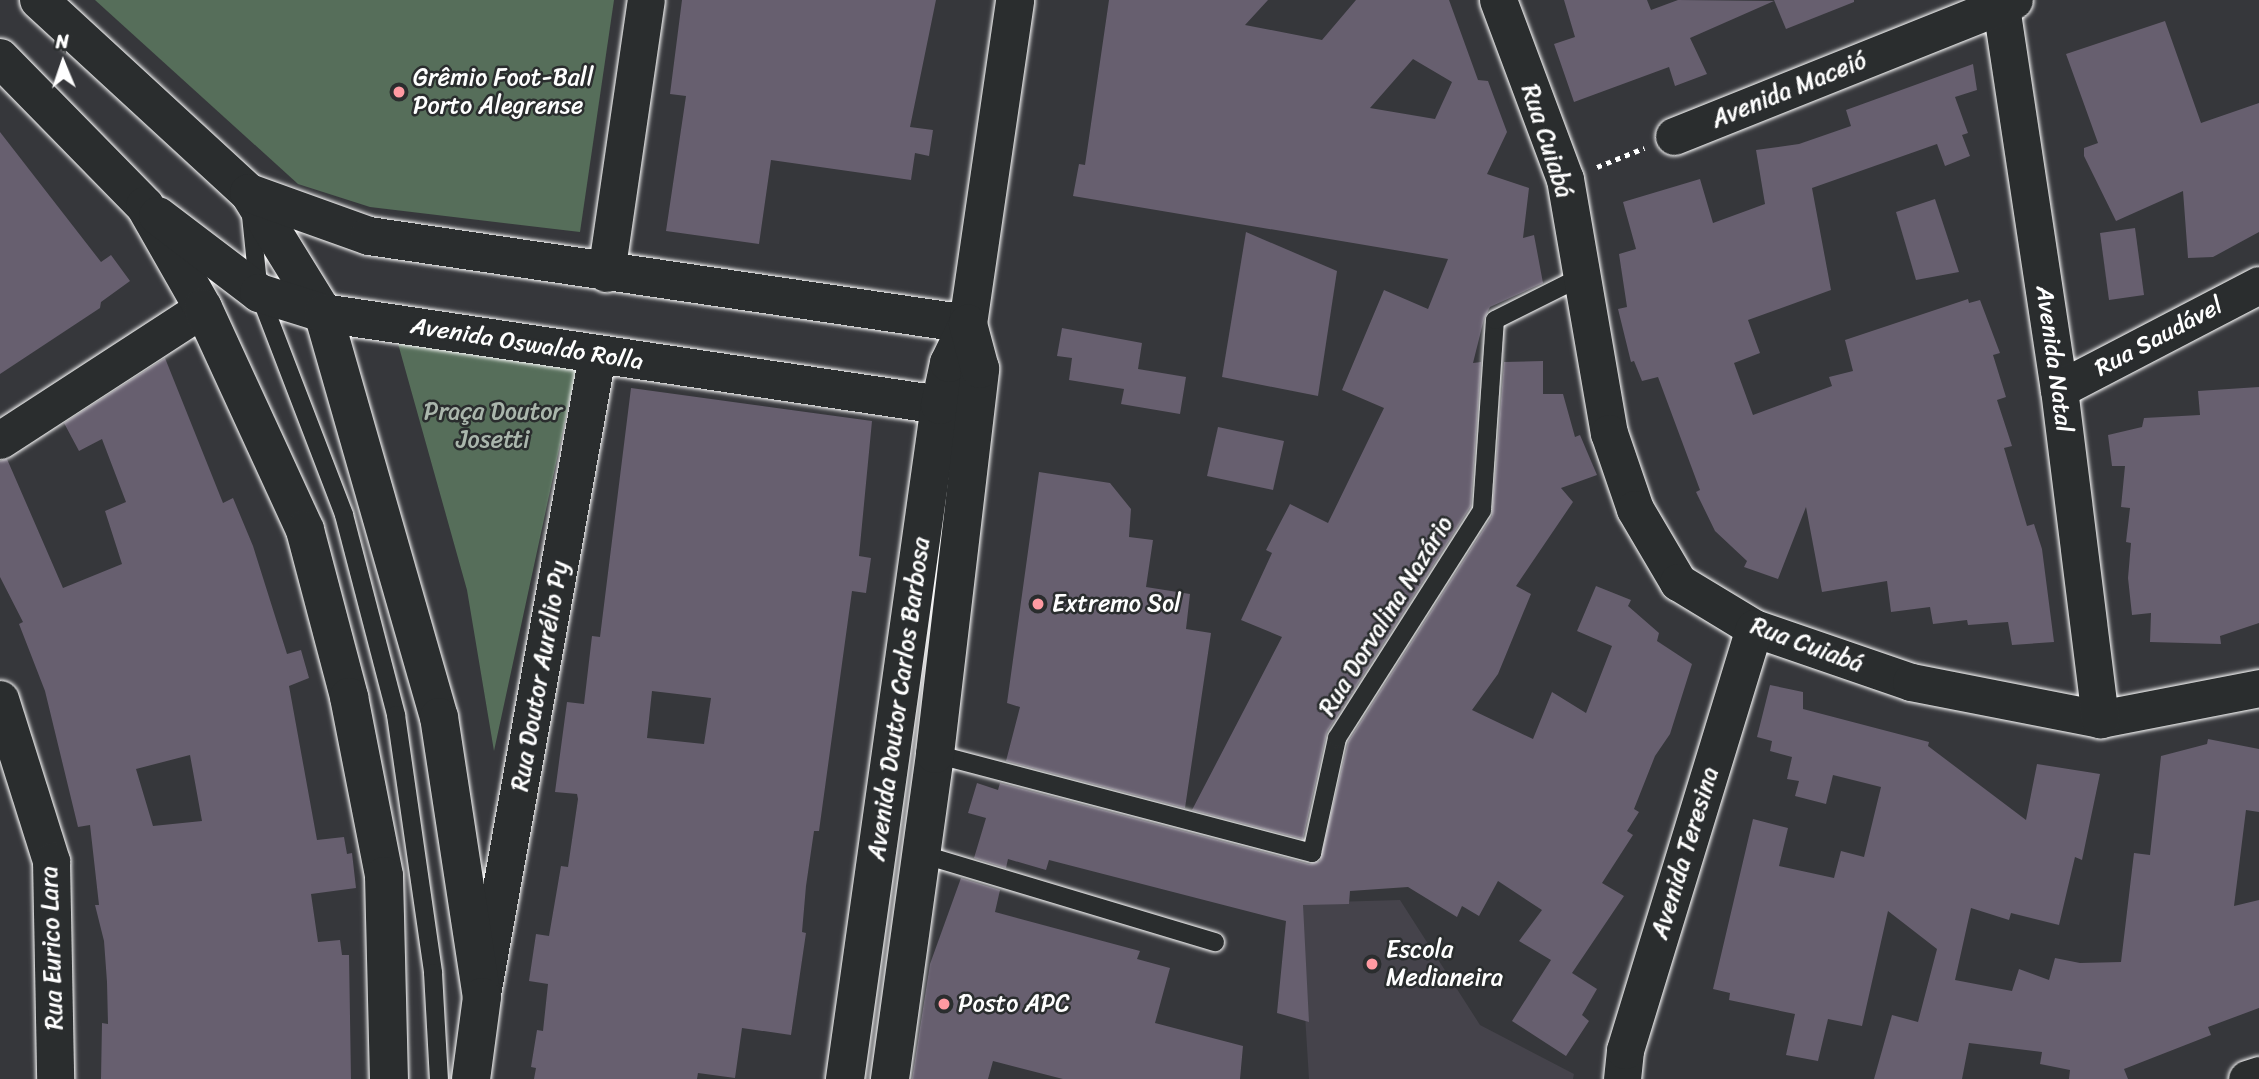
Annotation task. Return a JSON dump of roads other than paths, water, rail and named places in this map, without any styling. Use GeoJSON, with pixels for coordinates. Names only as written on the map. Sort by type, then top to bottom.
{"type":"FeatureCollection","features":[{"type":"Feature","properties":{"kind":"street"},"geometry":{"type":"LineString","coordinates":[[38,0],[249,193],[323,313],[373,476],[439,717],[482,997],[471,1079]]}},
{"type":"Feature","properties":{"kind":"street"},"geometry":{"type":"LineString","coordinates":[[606,273],[646,0]]}},
{"type":"Feature","properties":{"kind":"street","name":"Avenida Doutor Carlos Barbosa"},"geometry":{"type":"LineString","coordinates":[[845,1079],[940,405],[949,363],[968,324],[1015,0]]}},
{"type":"Feature","properties":{"kind":"street","name":"Rua Cuiabá"},"geometry":{"type":"LineString","coordinates":[[1497,0],[1565,179],[1579,278],[1609,433],[1635,509],[1678,582],[1754,628],[1911,682],[2100,719],[2259,688]]}},
{"type":"Feature","properties":{"kind":"street","name":"Avenida Maceió"},"geometry":{"type":"LineString","coordinates":[[1674,136],[2005,2]]}},
{"type":"Feature","properties":{"kind":"street","name":"Avenida Natal"},"geometry":{"type":"LineString","coordinates":[[2005,2],[2059,389],[2100,719]]}},
{"type":"Feature","properties":{"kind":"street"},"geometry":{"type":"LineString","coordinates":[[0,58],[145,206],[203,308],[305,530],[349,697],[384,876],[389,1079]]}},
{"type":"Feature","properties":{"kind":"street"},"geometry":{"type":"LineString","coordinates":[[249,193],[369,236],[606,273],[968,324]]}},
{"type":"Feature","properties":{"kind":"street","name":"Avenida Oswaldo Rolla"},"geometry":{"type":"LineString","coordinates":[[145,206],[259,293],[323,313],[940,405]]}},
{"type":"Feature","properties":{"kind":"street","name":"Rua Saudável"},"geometry":{"type":"LineString","coordinates":[[2059,389],[2259,285]]}},
{"type":"Feature","properties":{"kind":"street"},"geometry":{"type":"LineString","coordinates":[[0,440],[203,308]]}},
{"type":"Feature","properties":{"kind":"street","name":"Avenida Doutor Carlos Barbosa"},"geometry":{"type":"LineString","coordinates":[[890,1079],[935,754],[980,369],[968,324]]}},
{"type":"Feature","properties":{"kind":"street","name":"Rua Doutor Aurélio Py"},"geometry":{"type":"LineString","coordinates":[[482,997],[597,355]]}},
{"type":"Feature","properties":{"kind":"street","name":"Avenida Teresina"},"geometry":{"type":"LineString","coordinates":[[1622,1079],[1625,1050],[1754,628]]}},
{"type":"Feature","properties":{"kind":"street","name":"Rua Eurico Lara"},"geometry":{"type":"LineString","coordinates":[[0,699],[51,861],[55,1079]]}},
{"type":"Feature","properties":{"kind":"street"},"geometry":{"type":"LineString","coordinates":[[2247,1079],[2259,1075]]}},
{"type":"Feature","properties":{"kind":"lane"},"geometry":{"type":"LineString","coordinates":[[249,193],[259,293],[344,515],[396,715],[433,973],[439,1079]]}},
{"type":"Feature","properties":{"kind":"lane","name":"Rua Dorvalina Nazário"},"geometry":{"type":"LineString","coordinates":[[935,754],[1312,852],[1337,738],[1482,510],[1495,320],[1579,278]]}},
{"type":"Feature","properties":{"kind":"lane"},"geometry":{"type":"LineString","coordinates":[[921,854],[1215,942]]}},
{"type":"Feature","properties":{"kind":"lane"},"geometry":{"type":"LineString","coordinates":[[459,1079],[482,997]]}},
{"type":"Feature","properties":{"kind":"place","name":"Grêmio Foot-Ball Porto Alegrense"},"geometry":{"type":"Point","coordinates":[399,92]}},
{"type":"Feature","properties":{"kind":"place","name":"Extremo Sol"},"geometry":{"type":"Point","coordinates":[1038,604]}},
{"type":"Feature","properties":{"kind":"place","name":"Escola Medianeira"},"geometry":{"type":"Point","coordinates":[1372,964]}},
{"type":"Feature","properties":{"kind":"place","name":"Posto APC"},"geometry":{"type":"Point","coordinates":[944,1004]}},
{"type":"Feature","properties":{"kind":"park label","name":"Praça Doutor Josetti"},"geometry":{"type":"Point","coordinates":[493,426]}}]}
